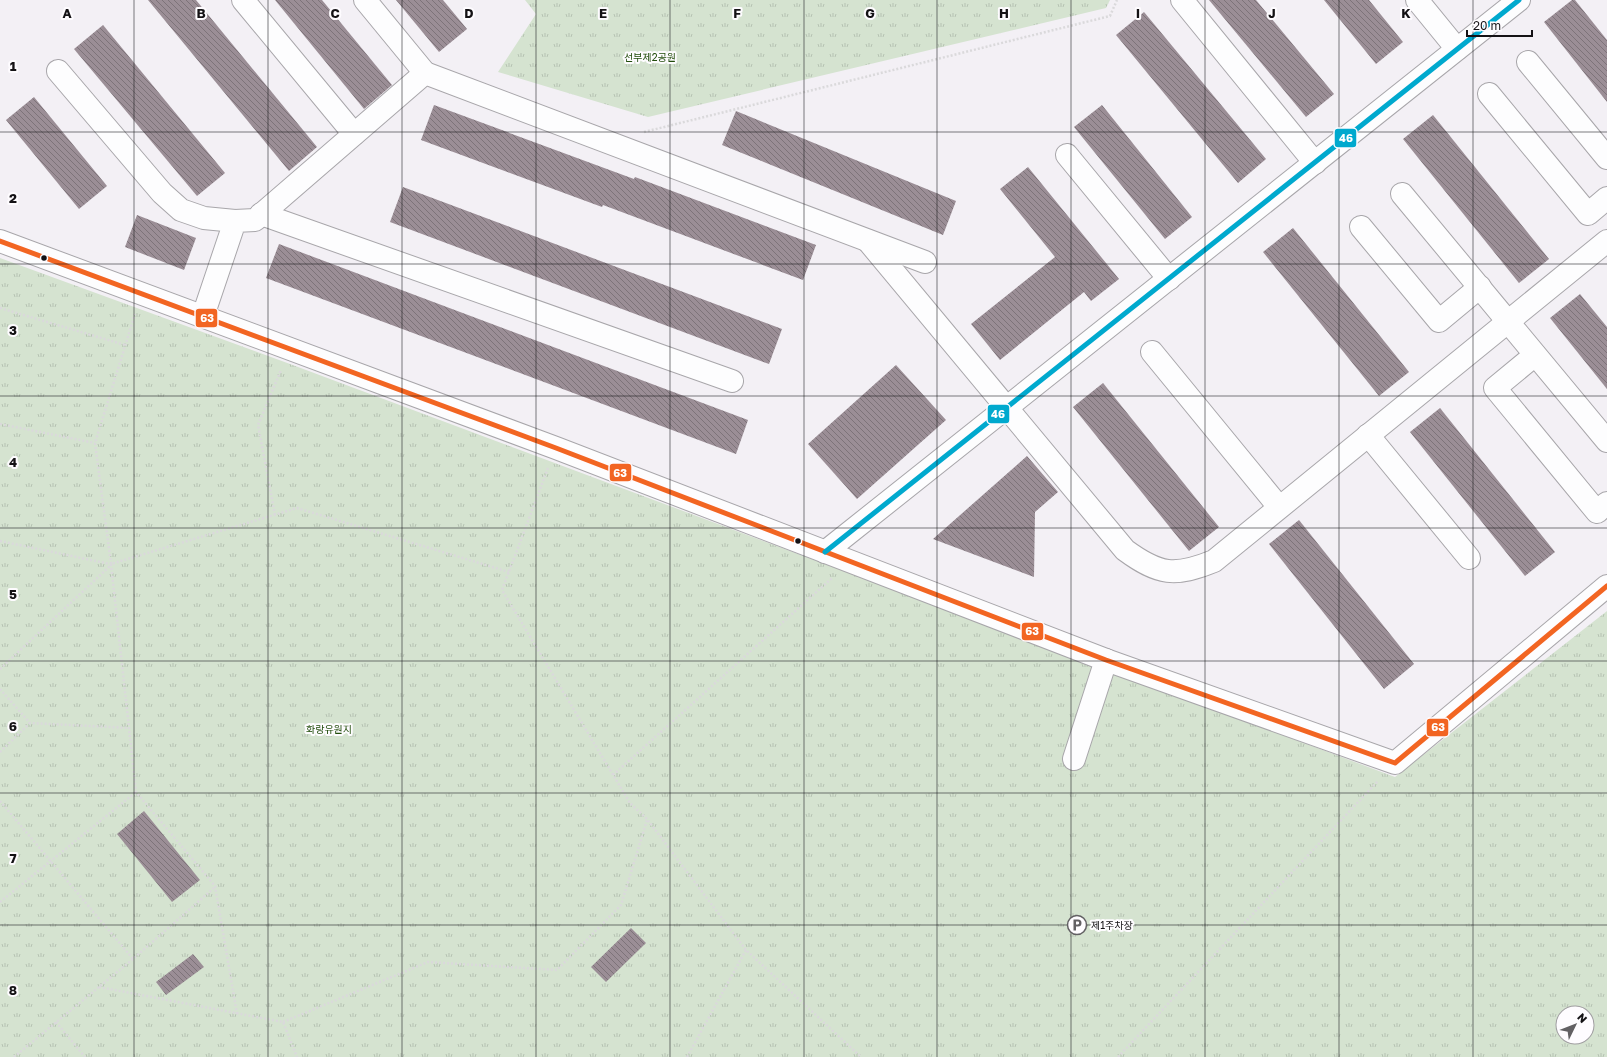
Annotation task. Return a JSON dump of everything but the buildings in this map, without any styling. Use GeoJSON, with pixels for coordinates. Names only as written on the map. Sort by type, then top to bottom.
{"type":"FeatureCollection","features":[{"type":"Feature","properties":{"kind":"street"},"geometry":{"type":"LineString","coordinates":[[243,0],[354,134]]}},
{"type":"Feature","properties":{"kind":"street"},"geometry":{"type":"LineString","coordinates":[[365,0],[425,73],[925,262]]}},
{"type":"Feature","properties":{"kind":"street"},"geometry":{"type":"LineString","coordinates":[[1182,0],[1315,163]]}},
{"type":"Feature","properties":{"kind":"street"},"geometry":{"type":"LineString","coordinates":[[1417,0],[1457,49]]}},
{"type":"Feature","properties":{"kind":"street"},"geometry":{"type":"LineString","coordinates":[[825,552],[1519,0]]}},
{"type":"Feature","properties":{"kind":"street"},"geometry":{"type":"LineString","coordinates":[[1528,62],[1607,158]]}},
{"type":"Feature","properties":{"kind":"street"},"geometry":{"type":"LineString","coordinates":[[58,70],[162,194],[181,210],[204,218],[235,221],[254,220],[425,73]]}},
{"type":"Feature","properties":{"kind":"street"},"geometry":{"type":"LineString","coordinates":[[1489,94],[1588,214],[1607,198]]}},
{"type":"Feature","properties":{"kind":"street"},"geometry":{"type":"LineString","coordinates":[[1067,155],[1169,279]]}},
{"type":"Feature","properties":{"kind":"street"},"geometry":{"type":"LineString","coordinates":[[1402,194],[1607,441]]}},
{"type":"Feature","properties":{"kind":"street"},"geometry":{"type":"LineString","coordinates":[[261,214],[732,381]]}},
{"type":"Feature","properties":{"kind":"street"},"geometry":{"type":"LineString","coordinates":[[203,316],[235,221]]}},
{"type":"Feature","properties":{"kind":"street"},"geometry":{"type":"LineString","coordinates":[[1362,228],[1439,321],[1480,287]]}},
{"type":"Feature","properties":{"kind":"street"},"geometry":{"type":"LineString","coordinates":[[0,241],[556,448],[1106,660],[1395,763],[1607,586]]}},
{"type":"Feature","properties":{"kind":"street"},"geometry":{"type":"LineString","coordinates":[[868,241],[1125,550],[1144,564],[1164,571],[1182,571],[1196,568],[1214,560],[1607,241]]}},
{"type":"Feature","properties":{"kind":"street"},"geometry":{"type":"LineString","coordinates":[[1152,352],[1279,507]]}},
{"type":"Feature","properties":{"kind":"street"},"geometry":{"type":"LineString","coordinates":[[1536,355],[1495,388],[1597,512],[1607,503]]}},
{"type":"Feature","properties":{"kind":"street"},"geometry":{"type":"LineString","coordinates":[[1368,435],[1469,558]]}},
{"type":"Feature","properties":{"kind":"street"},"geometry":{"type":"LineString","coordinates":[[1074,759],[1106,660]]}},
{"type":"Feature","properties":{"kind":"path"},"geometry":{"type":"LineString","coordinates":[[606,142],[1110,16],[1117,0]]}},
{"type":"Feature","properties":{"kind":"path"},"geometry":{"type":"LineString","coordinates":[[142,293],[95,443],[111,564],[136,792],[215,886],[237,1014]]}},
{"type":"Feature","properties":{"kind":"path"},"geometry":{"type":"LineString","coordinates":[[0,308],[125,345]]}},
{"type":"Feature","properties":{"kind":"path"},"geometry":{"type":"LineString","coordinates":[[275,515],[258,425],[290,349]]}},
{"type":"Feature","properties":{"kind":"path"},"geometry":{"type":"LineString","coordinates":[[0,424],[95,443]]}},
{"type":"Feature","properties":{"kind":"path"},"geometry":{"type":"LineString","coordinates":[[556,448],[502,590],[630,803],[647,820],[746,950],[861,1057]]}},
{"type":"Feature","properties":{"kind":"path"},"geometry":{"type":"LineString","coordinates":[[0,669],[111,564],[297,508],[509,572]]}},
{"type":"Feature","properties":{"kind":"path"},"geometry":{"type":"LineString","coordinates":[[0,541],[111,564]]}},
{"type":"Feature","properties":{"kind":"path"},"geometry":{"type":"LineString","coordinates":[[613,775],[850,562]]}},
{"type":"Feature","properties":{"kind":"path"},"geometry":{"type":"LineString","coordinates":[[0,689],[30,723],[129,728]]}},
{"type":"Feature","properties":{"kind":"path"},"geometry":{"type":"LineString","coordinates":[[0,752],[30,723]]}},
{"type":"Feature","properties":{"kind":"path"},"geometry":{"type":"LineString","coordinates":[[1118,1057],[1395,763]]}},
{"type":"Feature","properties":{"kind":"path"},"geometry":{"type":"LineString","coordinates":[[0,902],[136,792]]}},
{"type":"Feature","properties":{"kind":"path"},"geometry":{"type":"LineString","coordinates":[[0,801],[133,959]]}},
{"type":"Feature","properties":{"kind":"path"},"geometry":{"type":"LineString","coordinates":[[99,987],[283,1022],[428,962],[557,970],[621,905],[647,820]]}},
{"type":"Feature","properties":{"kind":"path"},"geometry":{"type":"LineString","coordinates":[[14,1057],[133,959],[215,886]]}},
{"type":"Feature","properties":{"kind":"path"},"geometry":{"type":"LineString","coordinates":[[687,1057],[746,950]]}},
{"type":"Feature","properties":{"kind":"path"},"geometry":{"type":"LineString","coordinates":[[56,1022],[85,1057]]}},
{"type":"Feature","properties":{"kind":"path"},"geometry":{"type":"LineString","coordinates":[[283,1022],[297,1057]]}},
{"type":"Feature","properties":{"kind":"green space","name":"선부제2공원"},"geometry":{"type":"Polygon","coordinates":[[[525,0],[1110,0],[1106,8],[648,117],[498,72],[536,14],[525,0]]]}},
{"type":"Feature","properties":{"kind":"green space","name":"화랑유원지"},"geometry":{"type":"Polygon","coordinates":[[[0,258],[290,364],[1395,777],[1607,611],[1607,1057],[0,1057],[0,258]]]}},
{"type":"Feature","properties":{"kind":"transit line","name":"46"},"geometry":{"type":"LineString","coordinates":[[825,552],[1519,0]]}},
{"type":"Feature","properties":{"kind":"transit line","name":"63"},"geometry":{"type":"LineString","coordinates":[[0,241],[556,448],[1106,660],[1395,763],[1607,586]]}},
{"type":"Feature","properties":{"kind":"place","name":"제1주차장"},"geometry":{"type":"Point","coordinates":[1077,925]}}]}
